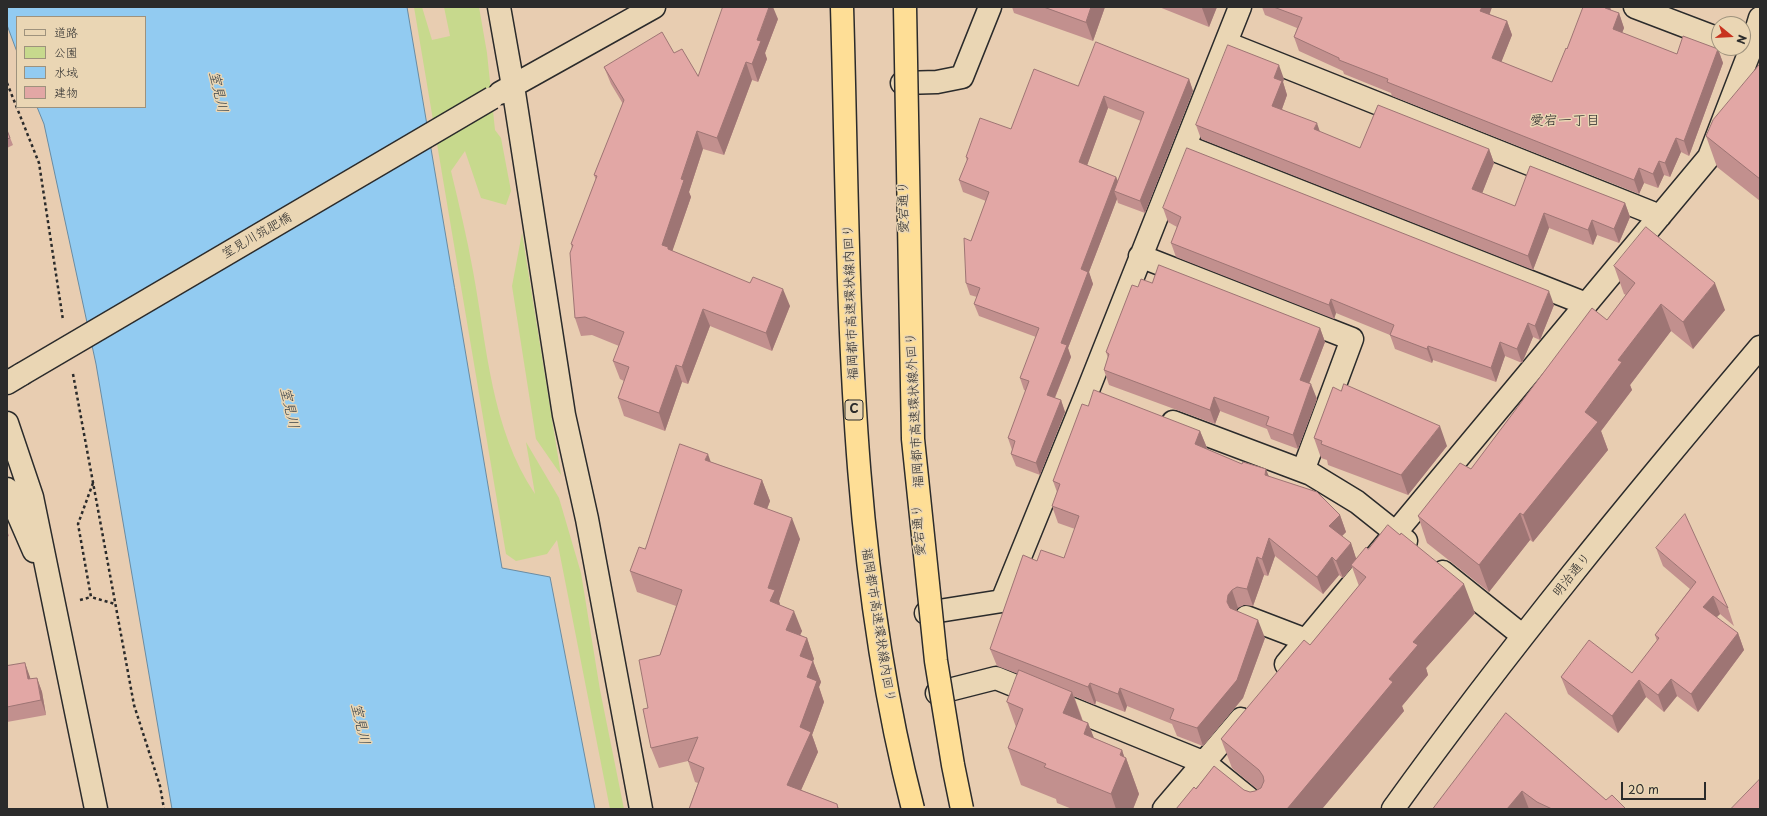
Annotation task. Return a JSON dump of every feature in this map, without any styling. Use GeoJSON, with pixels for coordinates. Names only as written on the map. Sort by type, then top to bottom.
{"type":"FeatureCollection","features":[{"type":"Feature","properties":{"kind":"highway","name":"福岡都市高速環状線内回り"},"geometry":{"type":"LineString","coordinates":[[842,7],[850,322],[857,456],[867,562],[883,668],[904,773],[913,809]]}},
{"type":"Feature","properties":{"kind":"highway","name":"福岡都市高速環状線外回り"},"geometry":{"type":"LineString","coordinates":[[905,7],[913,439],[936,661],[953,765],[962,809]]}},
{"type":"Feature","properties":{"kind":"street"},"geometry":{"type":"LineString","coordinates":[[498,7],[513,86],[564,415],[587,519],[641,809]]}},
{"type":"Feature","properties":{"kind":"street","name":"室見川筑肥橋"},"geometry":{"type":"LineString","coordinates":[[14,379],[492,98],[654,7]]}},
{"type":"Feature","properties":{"kind":"street"},"geometry":{"type":"LineString","coordinates":[[848,7],[857,455],[869,600],[889,720],[909,809]]}},
{"type":"Feature","properties":{"kind":"street","name":"愛宕通り"},"geometry":{"type":"LineString","coordinates":[[900,7],[911,454],[926,613],[937,693],[966,809]]}},
{"type":"Feature","properties":{"kind":"street"},"geometry":{"type":"LineString","coordinates":[[902,82],[937,82],[962,77],[990,7]]}},
{"type":"Feature","properties":{"kind":"street"},"geometry":{"type":"LineString","coordinates":[[926,613],[1002,601],[1096,393],[1140,256],[1240,7]]}},
{"type":"Feature","properties":{"kind":"street"},"geometry":{"type":"LineString","coordinates":[[1635,7],[1711,36]]}},
{"type":"Feature","properties":{"kind":"street"},"geometry":{"type":"LineString","coordinates":[[1751,51],[1760,18]]}},
{"type":"Feature","properties":{"kind":"street"},"geometry":{"type":"LineString","coordinates":[[1226,42],[1660,216]]}},
{"type":"Feature","properties":{"kind":"street"},"geometry":{"type":"LineString","coordinates":[[1276,677],[1709,157],[1749,56]]}},
{"type":"Feature","properties":{"kind":"street"},"geometry":{"type":"LineString","coordinates":[[1185,146],[1586,304]]}},
{"type":"Feature","properties":{"kind":"street"},"geometry":{"type":"LineString","coordinates":[[1140,256],[1352,339],[1303,471]]}},
{"type":"Feature","properties":{"kind":"street","name":"明治通り"},"geometry":{"type":"LineString","coordinates":[[1393,809],[1445,737],[1523,636],[1677,444],[1760,347]]}},
{"type":"Feature","properties":{"kind":"street"},"geometry":{"type":"LineString","coordinates":[[1155,415],[1311,474],[1357,502],[1523,636]]}},
{"type":"Feature","properties":{"kind":"street"},"geometry":{"type":"LineString","coordinates":[[7,423],[32,497],[96,809]]}},
{"type":"Feature","properties":{"kind":"street"},"geometry":{"type":"LineString","coordinates":[[7,489],[50,587]]}},
{"type":"Feature","properties":{"kind":"street"},"geometry":{"type":"LineString","coordinates":[[1246,617],[1306,640]]}},
{"type":"Feature","properties":{"kind":"street"},"geometry":{"type":"LineString","coordinates":[[937,693],[996,678],[1205,762],[1262,809]]}},
{"type":"Feature","properties":{"kind":"street"},"geometry":{"type":"LineString","coordinates":[[1164,809],[1256,701]]}},
{"type":"Feature","properties":{"kind":"path"},"geometry":{"type":"LineString","coordinates":[[7,83],[16,106]]}},
{"type":"Feature","properties":{"kind":"path"},"geometry":{"type":"LineString","coordinates":[[17,108],[39,163],[63,323]]}},
{"type":"Feature","properties":{"kind":"path"},"geometry":{"type":"LineString","coordinates":[[72,368],[134,705],[160,786],[164,809]]}},
{"type":"Feature","properties":{"kind":"path"},"geometry":{"type":"LineString","coordinates":[[93,483],[78,524],[91,597],[115,604]]}},
{"type":"Feature","properties":{"kind":"green space"},"geometry":{"type":"Polygon","coordinates":[[[414,7],[422,7],[432,40],[450,36],[444,7],[479,7],[487,53],[495,130],[501,138],[511,191],[506,205],[481,198],[465,151],[451,171],[471,259],[487,357],[500,415],[520,469],[535,494],[526,442],[559,498],[581,573],[600,690],[624,809],[610,809],[557,540],[547,554],[516,561],[506,554],[414,7]]]}},
{"type":"Feature","properties":{"kind":"green space"},"geometry":{"type":"Polygon","coordinates":[[[522,233],[561,475],[536,439],[512,286],[522,233]]]}},
{"type":"Feature","properties":{"kind":"water","name":"室見川"},"geometry":{"type":"Polygon","coordinates":[[[7,7],[407,7],[502,568],[550,577],[595,809],[172,809],[96,364],[44,124],[37,108],[146,108],[146,16],[16,16],[16,49],[7,25],[7,7]]]}},
{"type":"Feature","properties":{"kind":"building"},"geometry":{"type":"Polygon","coordinates":[[[723,7],[769,7],[757,40],[761,41],[752,64],[746,62],[717,138],[697,131],[681,179],[684,180],[662,245],[668,247],[668,249],[750,283],[753,277],[783,289],[766,333],[703,309],[682,367],[676,365],[659,413],[618,398],[629,367],[613,361],[624,332],[585,317],[575,318],[570,253],[573,245],[571,244],[597,176],[594,175],[624,100],[604,67],[662,32],[674,53],[682,49],[698,76],[723,7]]]}},
{"type":"Feature","properties":{"kind":"building"},"geometry":{"type":"Polygon","coordinates":[[[1044,7],[1091,7],[1086,22],[1044,7]]]}},
{"type":"Feature","properties":{"kind":"building"},"geometry":{"type":"Polygon","coordinates":[[[1274,7],[1482,7],[1480,11],[1507,21],[1492,58],[1552,82],[1566,48],[1567,49],[1583,7],[1606,7],[1605,8],[1619,13],[1613,29],[1677,54],[1683,36],[1711,46],[1711,56],[1715,56],[1684,141],[1676,138],[1665,163],[1659,161],[1653,174],[1639,168],[1634,180],[1387,82],[1388,79],[1339,60],[1339,58],[1294,37],[1302,18],[1274,7]]]}},
{"type":"Feature","properties":{"kind":"building"},"geometry":{"type":"Polygon","coordinates":[[[1096,42],[1189,79],[1140,201],[1114,191],[1144,112],[1104,96],[1079,162],[1116,177],[1081,269],[1088,272],[1061,343],[1067,345],[1047,395],[1061,400],[1036,463],[1011,454],[1015,441],[1008,438],[1029,381],[1020,378],[1039,328],[974,304],[980,288],[966,283],[964,238],[971,241],[989,192],[959,180],[968,158],[966,157],[980,118],[1011,129],[1034,69],[1078,86],[1096,42]]]}},
{"type":"Feature","properties":{"kind":"building"},"geometry":{"type":"Polygon","coordinates":[[[1228,45],[1279,65],[1274,78],[1282,81],[1272,106],[1317,123],[1314,129],[1360,148],[1378,105],[1489,149],[1472,189],[1515,206],[1530,166],[1625,203],[1614,229],[1592,220],[1588,230],[1544,213],[1528,256],[1196,125],[1228,45]]]}},
{"type":"Feature","properties":{"kind":"building"},"geometry":{"type":"Polygon","coordinates":[[[1760,64],[1760,179],[1706,136],[1713,120],[1760,64]]]}},
{"type":"Feature","properties":{"kind":"building"},"geometry":{"type":"Polygon","coordinates":[[[7,130],[10,138],[7,139],[7,130]]]}},
{"type":"Feature","properties":{"kind":"building"},"geometry":{"type":"Polygon","coordinates":[[[1187,148],[1549,291],[1535,326],[1528,323],[1517,349],[1500,342],[1491,368],[1428,346],[1427,349],[1390,335],[1394,325],[1331,299],[1329,305],[1171,243],[1181,217],[1163,208],[1187,148]]]}},
{"type":"Feature","properties":{"kind":"building"},"geometry":{"type":"Polygon","coordinates":[[[1646,227],[1715,283],[1683,322],[1661,304],[1618,360],[1622,362],[1585,412],[1598,422],[1523,515],[1520,513],[1479,565],[1418,516],[1460,463],[1471,469],[1592,308],[1607,320],[1635,283],[1614,266],[1646,227]]]}},
{"type":"Feature","properties":{"kind":"building"},"geometry":{"type":"Polygon","coordinates":[[[1159,265],[1320,328],[1300,380],[1311,384],[1293,435],[1266,425],[1269,417],[1214,397],[1210,410],[1104,370],[1109,354],[1106,352],[1132,285],[1138,287],[1141,279],[1152,283],[1159,265]]]}},
{"type":"Feature","properties":{"kind":"building"},"geometry":{"type":"Polygon","coordinates":[[[1344,384],[1440,426],[1401,475],[1321,444],[1322,441],[1314,438],[1333,387],[1341,391],[1344,384]]]}},
{"type":"Feature","properties":{"kind":"building"},"geometry":{"type":"Polygon","coordinates":[[[1094,390],[1200,431],[1195,444],[1242,464],[1243,462],[1266,469],[1265,475],[1317,492],[1340,515],[1329,526],[1351,543],[1336,561],[1332,557],[1317,577],[1269,538],[1262,559],[1257,557],[1247,589],[1237,587],[1228,595],[1227,602],[1230,608],[1258,620],[1237,680],[1197,728],[1170,719],[1174,709],[1120,688],[1118,694],[1090,683],[1088,687],[990,649],[1023,555],[1037,561],[1041,550],[1064,558],[1079,516],[1052,506],[1060,484],[1053,481],[1082,404],[1088,406],[1094,390]]]}},
{"type":"Feature","properties":{"kind":"building"},"geometry":{"type":"Polygon","coordinates":[[[680,444],[708,454],[705,460],[762,480],[754,504],[792,518],[768,588],[775,590],[770,601],[794,611],[786,630],[807,638],[800,656],[813,661],[807,677],[817,681],[800,727],[811,732],[787,785],[837,804],[838,809],[689,809],[704,768],[688,761],[698,737],[651,748],[643,709],[648,708],[639,660],[660,655],[682,590],[630,571],[639,547],[645,549],[680,444]]]}},
{"type":"Feature","properties":{"kind":"building"},"geometry":{"type":"Polygon","coordinates":[[[1685,514],[1728,608],[1713,596],[1703,607],[1738,633],[1691,694],[1671,679],[1658,695],[1639,680],[1612,716],[1561,677],[1589,640],[1632,673],[1659,638],[1655,635],[1696,582],[1656,548],[1685,514]]]}},
{"type":"Feature","properties":{"kind":"building"},"geometry":{"type":"Polygon","coordinates":[[[1388,525],[1400,535],[1401,533],[1464,584],[1413,642],[1418,645],[1389,679],[1393,682],[1287,809],[1176,809],[1194,787],[1196,789],[1214,766],[1244,790],[1250,792],[1261,788],[1264,781],[1259,770],[1221,739],[1304,640],[1310,645],[1366,577],[1351,565],[1366,547],[1368,549],[1388,525]]]}},
{"type":"Feature","properties":{"kind":"building"},"geometry":{"type":"Polygon","coordinates":[[[25,663],[28,679],[37,678],[41,700],[7,707],[7,666],[25,663]]]}},
{"type":"Feature","properties":{"kind":"building"},"geometry":{"type":"Polygon","coordinates":[[[1019,670],[1072,692],[1063,713],[1088,723],[1084,734],[1122,750],[1120,755],[1126,758],[1111,794],[1044,767],[1046,764],[1008,748],[1023,709],[1007,702],[1019,670]]]}},
{"type":"Feature","properties":{"kind":"building"},"geometry":{"type":"Polygon","coordinates":[[[1506,713],[1606,800],[1612,795],[1626,809],[1552,809],[1537,802],[1522,791],[1507,809],[1433,809],[1506,713]]]}},
{"type":"Feature","properties":{"kind":"building"},"geometry":{"type":"Polygon","coordinates":[[[1760,779],[1760,809],[1731,809],[1760,779]]]}},
{"type":"Feature","properties":{"kind":"district","name":"愛宕一丁目"},"geometry":{"type":"Point","coordinates":[1565,121]}}]}
